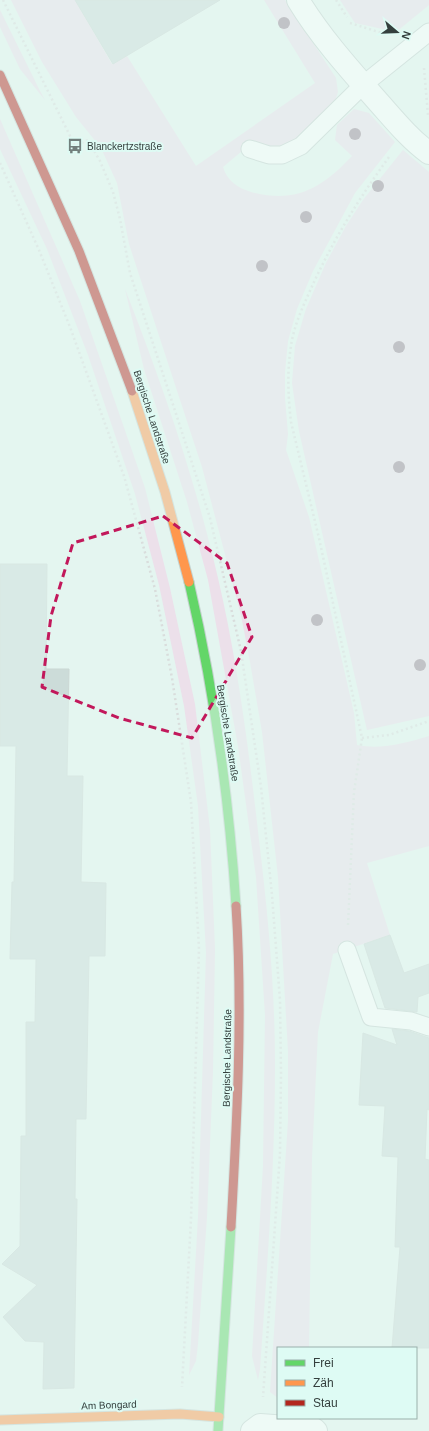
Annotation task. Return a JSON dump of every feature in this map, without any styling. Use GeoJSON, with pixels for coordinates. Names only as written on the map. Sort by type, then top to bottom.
{"type":"FeatureCollection","features":[{"type":"Feature","properties":{"kind":"main road","name":"Bergische Landstraße"},"geometry":{"type":"LineString","coordinates":[[0,75],[37,155],[88,275],[122,361],[147,434],[191,591],[213,704],[226,795],[231,845],[238,933],[239,1007],[237,1124],[218,1431]]}},
{"type":"Feature","properties":{"kind":"main road","name":"Am Bongard"},"geometry":{"type":"LineString","coordinates":[[0,1420],[180,1414],[219,1417]]}},
{"type":"Feature","properties":{"kind":"street"},"geometry":{"type":"LineString","coordinates":[[298,0],[333,50],[408,134],[429,153]]}},
{"type":"Feature","properties":{"kind":"street"},"geometry":{"type":"LineString","coordinates":[[252,1431],[260,1425],[314,1429],[316,1431]]}},
{"type":"Feature","properties":{"kind":"lane"},"geometry":{"type":"LineString","coordinates":[[250,149],[269,155],[282,155],[301,146],[363,85],[429,32]]}},
{"type":"Feature","properties":{"kind":"lane"},"geometry":{"type":"LineString","coordinates":[[347,950],[371,1017],[411,1021],[429,1027]]}},
{"type":"Feature","properties":{"kind":"path"},"geometry":{"type":"LineString","coordinates":[[336,0],[351,24],[397,37],[402,33],[423,60],[429,114],[408,134],[361,195],[330,248],[306,299],[298,321],[291,344],[289,363],[291,422],[319,538],[362,738],[354,792],[347,950]]}},
{"type":"Feature","properties":{"kind":"path"},"geometry":{"type":"LineString","coordinates":[[0,163],[39,250],[70,327],[124,476],[154,589],[172,678],[191,802],[200,949],[191,1219],[180,1414]]}},
{"type":"Feature","properties":{"kind":"path"},"geometry":{"type":"LineString","coordinates":[[362,738],[389,735],[429,721]]}},
{"type":"Feature","properties":{"kind":"highlighted area"},"geometry":{"type":"Polygon","coordinates":[[[163,516],[227,563],[252,637],[192,738],[119,718],[42,687],[51,616],[73,543],[163,516]]]}},
{"type":"Feature","properties":{"kind":"shaded area"},"geometry":{"type":"Polygon","coordinates":[[[11,0],[75,0],[112,64],[127,56],[196,166],[315,83],[264,0],[285,0],[336,78],[338,92],[333,107],[291,147],[270,148],[254,141],[223,167],[230,180],[237,186],[251,192],[282,196],[295,194],[319,185],[330,177],[352,156],[335,140],[337,125],[354,109],[369,113],[395,142],[355,193],[313,271],[297,309],[288,341],[285,372],[285,398],[288,434],[286,450],[309,517],[354,713],[357,745],[375,747],[384,746],[429,736],[429,846],[367,863],[390,935],[333,954],[318,1032],[312,1158],[309,1347],[277,1347],[277,1397],[270,1392],[288,1121],[288,1051],[278,877],[262,732],[250,662],[241,615],[202,467],[129,244],[117,183],[101,148],[76,117],[42,62],[11,0]]]}},
{"type":"Feature","properties":{"kind":"shaded area"},"geometry":{"type":"Polygon","coordinates":[[[340,0],[429,0],[429,5],[396,32],[355,23],[340,0]]]}},
{"type":"Feature","properties":{"kind":"shaded area"},"geometry":{"type":"Polygon","coordinates":[[[0,10],[45,100],[20,69],[0,27],[0,10]]]}},
{"type":"Feature","properties":{"kind":"shaded area"},"geometry":{"type":"Polygon","coordinates":[[[0,119],[80,301],[145,488],[170,588],[195,704],[210,829],[215,949],[213,1071],[207,1217],[198,1344],[196,1361],[189,1375],[198,1217],[206,953],[198,806],[184,706],[159,585],[135,494],[88,355],[47,249],[0,149],[0,119]]]}},
{"type":"Feature","properties":{"kind":"shaded area"},"geometry":{"type":"Polygon","coordinates":[[[403,150],[429,172],[429,716],[367,730],[299,431],[292,383],[295,346],[306,309],[326,263],[346,226],[363,200],[403,150]]]}},
{"type":"Feature","properties":{"kind":"shaded area"},"geometry":{"type":"Polygon","coordinates":[[[125,289],[177,432],[209,541],[231,643],[251,774],[270,952],[274,1009],[275,1065],[274,1141],[270,1217],[258,1380],[252,1356],[263,1166],[265,1015],[256,877],[238,746],[208,580],[187,502],[144,369],[125,289]]]}},
{"type":"Feature","properties":{"kind":"building"},"geometry":{"type":"Polygon","coordinates":[[[75,0],[220,0],[113,64],[75,0]]]}},
{"type":"Feature","properties":{"kind":"building"},"geometry":{"type":"Polygon","coordinates":[[[0,564],[47,564],[46,669],[69,669],[67,776],[83,776],[81,882],[106,883],[105,956],[89,956],[86,1119],[76,1119],[75,1199],[77,1199],[74,1388],[43,1389],[44,1342],[25,1341],[3,1317],[37,1285],[2,1264],[20,1246],[21,1136],[26,1136],[26,1022],[35,1022],[36,959],[10,959],[12,882],[14,882],[16,746],[0,746],[0,564]]]}},
{"type":"Feature","properties":{"kind":"building"},"geometry":{"type":"Polygon","coordinates":[[[390,935],[404,973],[429,964],[429,993],[418,997],[417,1012],[385,1008],[364,944],[390,935]]]}},
{"type":"Feature","properties":{"kind":"building"},"geometry":{"type":"Polygon","coordinates":[[[392,1029],[409,1031],[429,1038],[429,1110],[427,1109],[425,1159],[429,1160],[429,1348],[392,1347],[400,1247],[395,1247],[398,1157],[382,1156],[385,1106],[359,1105],[363,1033],[397,1045],[392,1029]]]}},
{"type":"Feature","properties":{"kind":"traffic: fast"},"geometry":{"type":"LineString","coordinates":[[189,582],[206,662],[225,784],[236,906]]}},
{"type":"Feature","properties":{"kind":"traffic: fast"},"geometry":{"type":"LineString","coordinates":[[218,1431],[231,1227]]}},
{"type":"Feature","properties":{"kind":"traffic: slow"},"geometry":{"type":"LineString","coordinates":[[132,391],[165,492],[189,582]]}},
{"type":"Feature","properties":{"kind":"traffic: slow"},"geometry":{"type":"LineString","coordinates":[[0,1420],[180,1414],[219,1417]]}},
{"type":"Feature","properties":{"kind":"traffic: jam"},"geometry":{"type":"LineString","coordinates":[[0,75],[79,251],[132,391]]}},
{"type":"Feature","properties":{"kind":"traffic: jam"},"geometry":{"type":"LineString","coordinates":[[231,1227],[237,1107],[239,1026],[236,906]]}},
{"type":"Feature","properties":{"kind":"place","name":"Blanckertzstraße"},"geometry":{"type":"Point","coordinates":[75,146]}}]}
